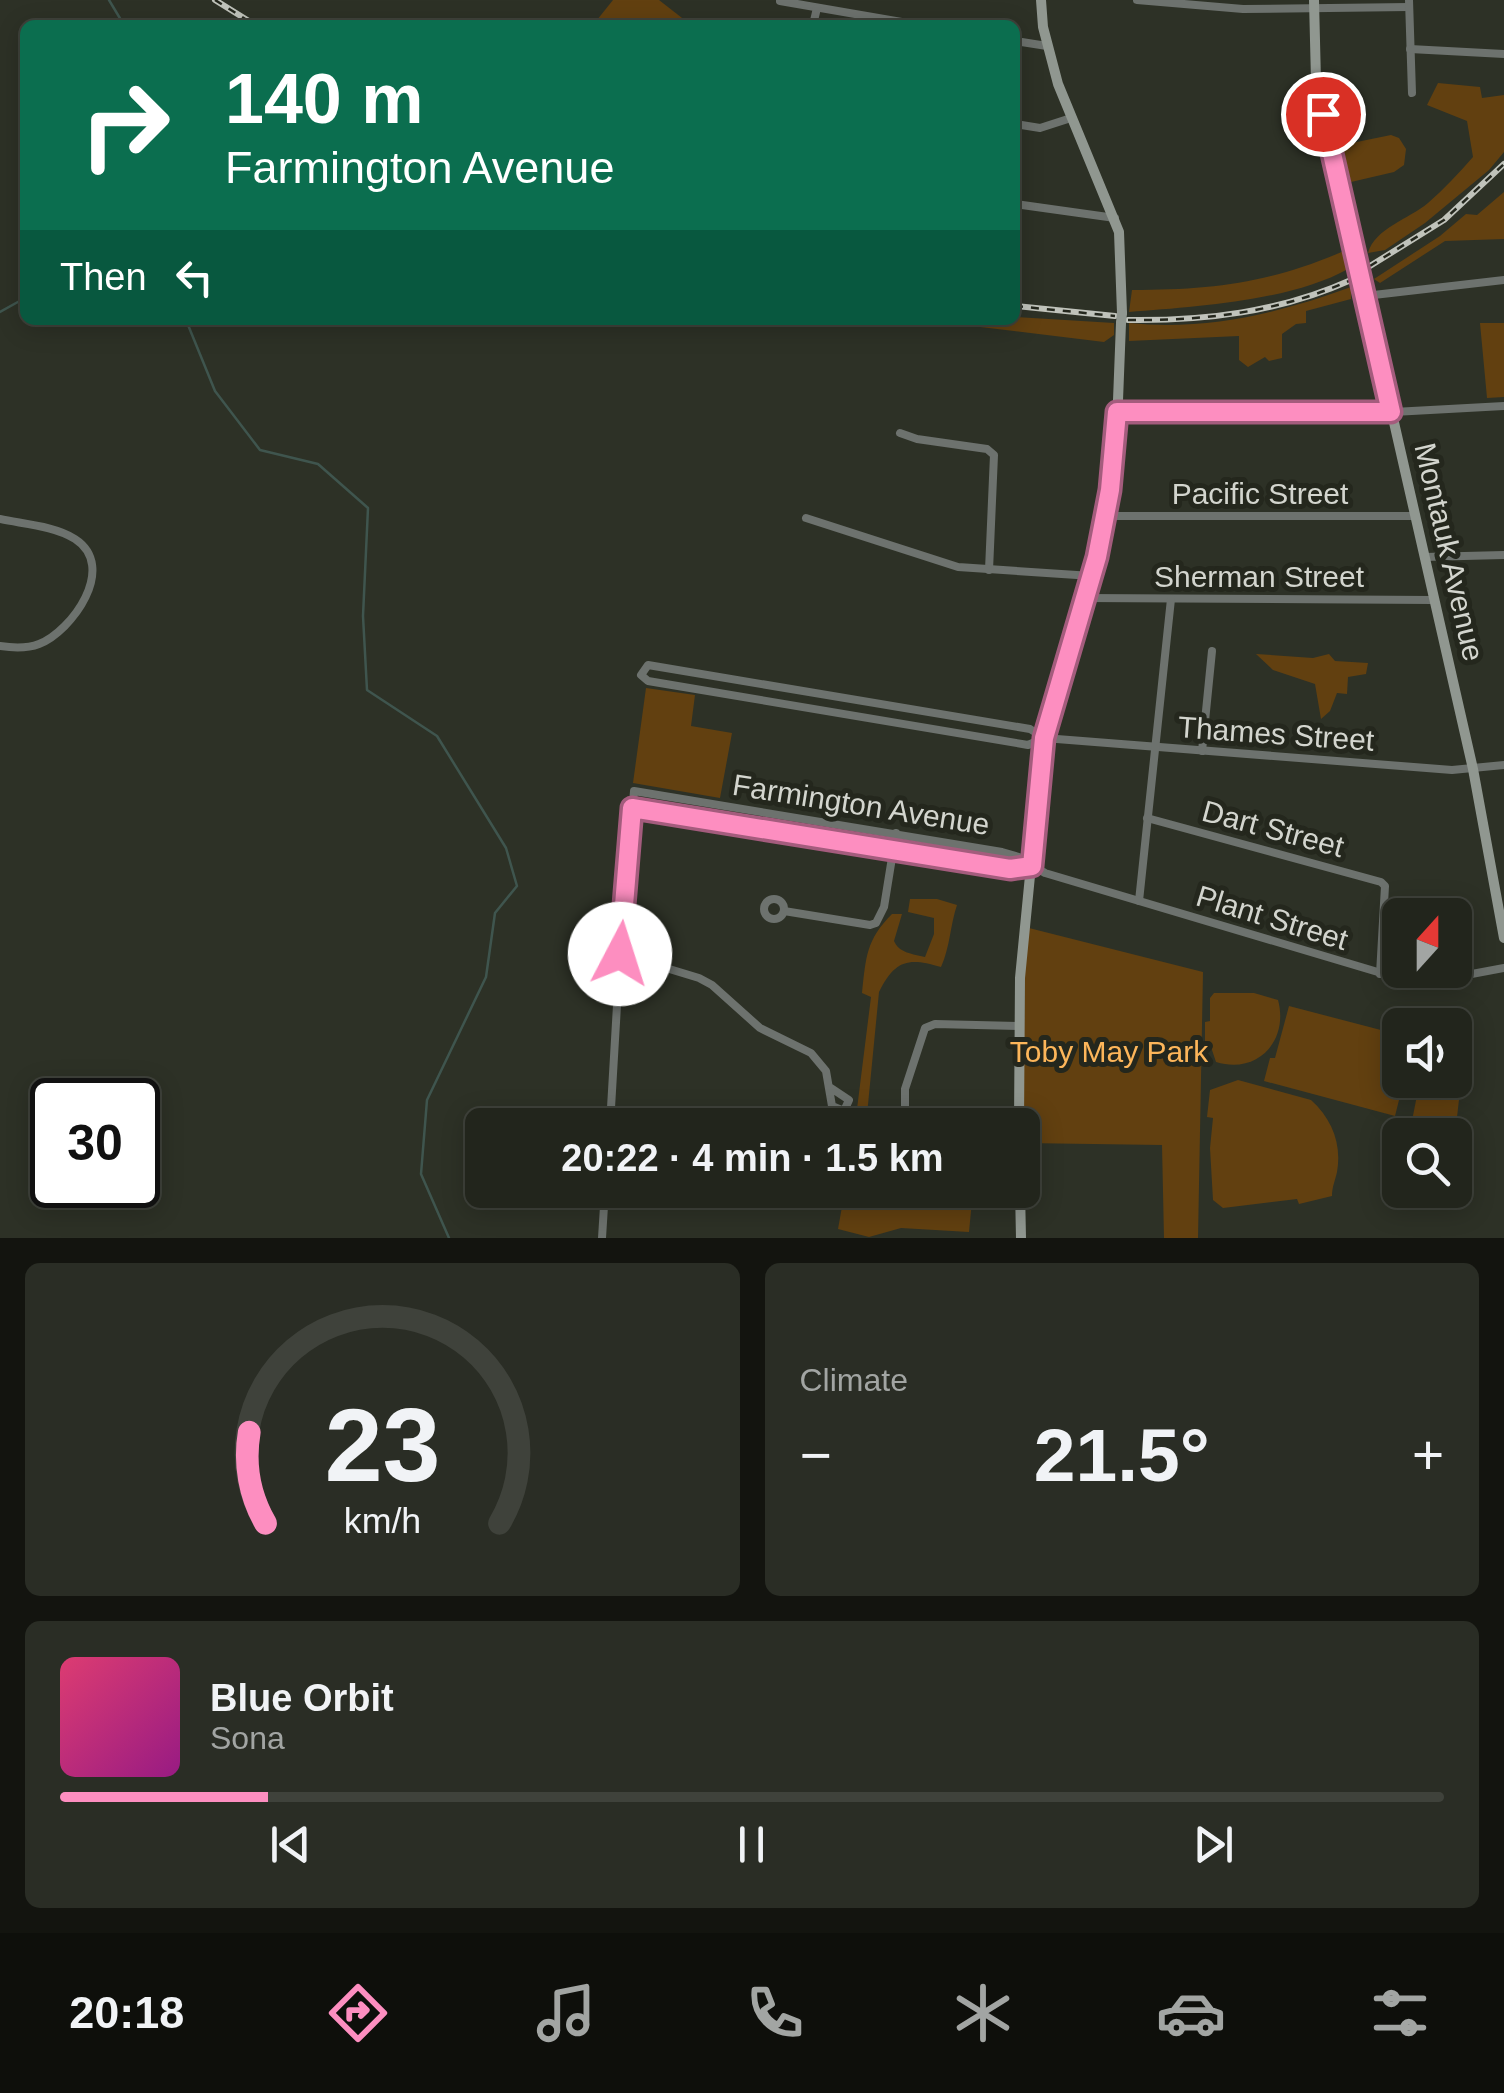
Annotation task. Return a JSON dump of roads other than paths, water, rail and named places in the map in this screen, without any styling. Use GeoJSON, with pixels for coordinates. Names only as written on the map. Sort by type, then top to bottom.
{"type":"FeatureCollection","features":[{"type":"Feature","properties":{"kind":"main road"},"geometry":{"type":"LineString","coordinates":[[1018,1108],[1021,959],[1044,738],[1106,516],[1122,318],[1122,244],[1115,218],[1071,118],[1047,46],[1041,0]]}},
{"type":"Feature","properties":{"kind":"main road","name":"Montauk Avenue"},"geometry":{"type":"LineString","coordinates":[[1315,4],[1316,81],[1473,768],[1504,938]]}},
{"type":"Feature","properties":{"kind":"main road"},"geometry":{"type":"LineString","coordinates":[[1020,1208],[1021,1238]]}},
{"type":"Feature","properties":{"kind":"street"},"geometry":{"type":"LineString","coordinates":[[1138,0],[1242,5],[1409,4],[1412,94]]}},
{"type":"Feature","properties":{"kind":"street"},"geometry":{"type":"LineString","coordinates":[[780,1],[889,20]]}},
{"type":"Feature","properties":{"kind":"street"},"geometry":{"type":"LineString","coordinates":[[814,20],[817,8]]}},
{"type":"Feature","properties":{"kind":"street"},"geometry":{"type":"LineString","coordinates":[[1020,42],[1047,46]]}},
{"type":"Feature","properties":{"kind":"street"},"geometry":{"type":"LineString","coordinates":[[1410,50],[1504,54]]}},
{"type":"Feature","properties":{"kind":"street"},"geometry":{"type":"LineString","coordinates":[[1020,125],[1040,128],[1071,118]]}},
{"type":"Feature","properties":{"kind":"street"},"geometry":{"type":"LineString","coordinates":[[1020,205],[1115,218]]}},
{"type":"Feature","properties":{"kind":"street"},"geometry":{"type":"LineString","coordinates":[[1365,296],[1504,280]]}},
{"type":"Feature","properties":{"kind":"street"},"geometry":{"type":"LineString","coordinates":[[1117,412],[1391,412],[1504,406]]}},
{"type":"Feature","properties":{"kind":"street"},"geometry":{"type":"LineString","coordinates":[[900,433],[992,452],[989,570]]}},
{"type":"Feature","properties":{"kind":"street","name":"Pacific Street"},"geometry":{"type":"LineString","coordinates":[[1106,516],[1414,516]]}},
{"type":"Feature","properties":{"kind":"street"},"geometry":{"type":"LineString","coordinates":[[806,518],[958,567],[1092,576]]}},
{"type":"Feature","properties":{"kind":"street"},"geometry":{"type":"LineString","coordinates":[[0,520],[74,538],[90,555],[94,576],[81,602],[53,636],[21,648],[0,646]]}},
{"type":"Feature","properties":{"kind":"street"},"geometry":{"type":"LineString","coordinates":[[1423,556],[1504,555]]}},
{"type":"Feature","properties":{"kind":"street","name":"Sherman Street"},"geometry":{"type":"LineString","coordinates":[[1084,598],[1434,600]]}},
{"type":"Feature","properties":{"kind":"street"},"geometry":{"type":"LineString","coordinates":[[1139,901],[1172,599]]}},
{"type":"Feature","properties":{"kind":"street"},"geometry":{"type":"LineString","coordinates":[[1202,751],[1212,651]]}},
{"type":"Feature","properties":{"kind":"street","name":"Thames Street"},"geometry":{"type":"LineString","coordinates":[[1044,738],[1030,728],[648,666],[641,675],[648,682],[1028,745],[1044,738],[1452,770],[1504,765]]}},
{"type":"Feature","properties":{"kind":"street"},"geometry":{"type":"LineString","coordinates":[[779,704],[781,688]]}},
{"type":"Feature","properties":{"kind":"street"},"geometry":{"type":"LineString","coordinates":[[932,730],[935,713]]}},
{"type":"Feature","properties":{"kind":"street","name":"Farmington Avenue"},"geometry":{"type":"LineString","coordinates":[[634,791],[1014,855],[1032,866],[1010,869],[632,808],[634,791]]}},
{"type":"Feature","properties":{"kind":"street"},"geometry":{"type":"LineString","coordinates":[[611,1108],[632,808]]}},
{"type":"Feature","properties":{"kind":"street","name":"Dart Street"},"geometry":{"type":"LineString","coordinates":[[1147,818],[1382,882],[1386,886],[1380,974]]}},
{"type":"Feature","properties":{"kind":"street"},"geometry":{"type":"LineString","coordinates":[[784,911],[876,924],[884,908],[896,833]]}},
{"type":"Feature","properties":{"kind":"street","name":"Plant Street"},"geometry":{"type":"LineString","coordinates":[[1032,866],[1380,974],[1429,982],[1504,968]]}},
{"type":"Feature","properties":{"kind":"street"},"geometry":{"type":"LineString","coordinates":[[620,954],[712,985],[760,1028],[819,1060],[831,1088]]}},
{"type":"Feature","properties":{"kind":"street"},"geometry":{"type":"LineString","coordinates":[[905,1108],[905,1088],[925,1028],[935,1024],[1018,1026]]}},
{"type":"Feature","properties":{"kind":"street"},"geometry":{"type":"LineString","coordinates":[[602,1238],[604,1208]]}},
{"type":"Feature","properties":{"kind":"waterway"},"geometry":{"type":"LineString","coordinates":[[109,0],[121,20]]}},
{"type":"Feature","properties":{"kind":"waterway"},"geometry":{"type":"LineString","coordinates":[[0,312],[20,301]]}},
{"type":"Feature","properties":{"kind":"waterway"},"geometry":{"type":"LineString","coordinates":[[188,325],[215,391],[260,450],[318,464],[368,508],[363,616],[367,690],[437,736],[506,848],[517,886],[495,913],[486,977],[427,1100],[421,1174],[449,1238]]}},
{"type":"Feature","properties":{"kind":"railway"},"geometry":{"type":"LineString","coordinates":[[215,0],[247,20]]}},
{"type":"Feature","properties":{"kind":"railway"},"geometry":{"type":"LineString","coordinates":[[1370,266],[1444,220],[1504,164]]}},
{"type":"Feature","properties":{"kind":"railway"},"geometry":{"type":"LineString","coordinates":[[1128,320],[1185,319],[1270,307],[1351,280]]}},
{"type":"Feature","properties":{"kind":"railway"},"geometry":{"type":"LineString","coordinates":[[1020,306],[1115,316]]}},
{"type":"Feature","properties":{"kind":"park label","name":"Toby May Park"},"geometry":{"type":"Point","coordinates":[1109,1052]}}]}
